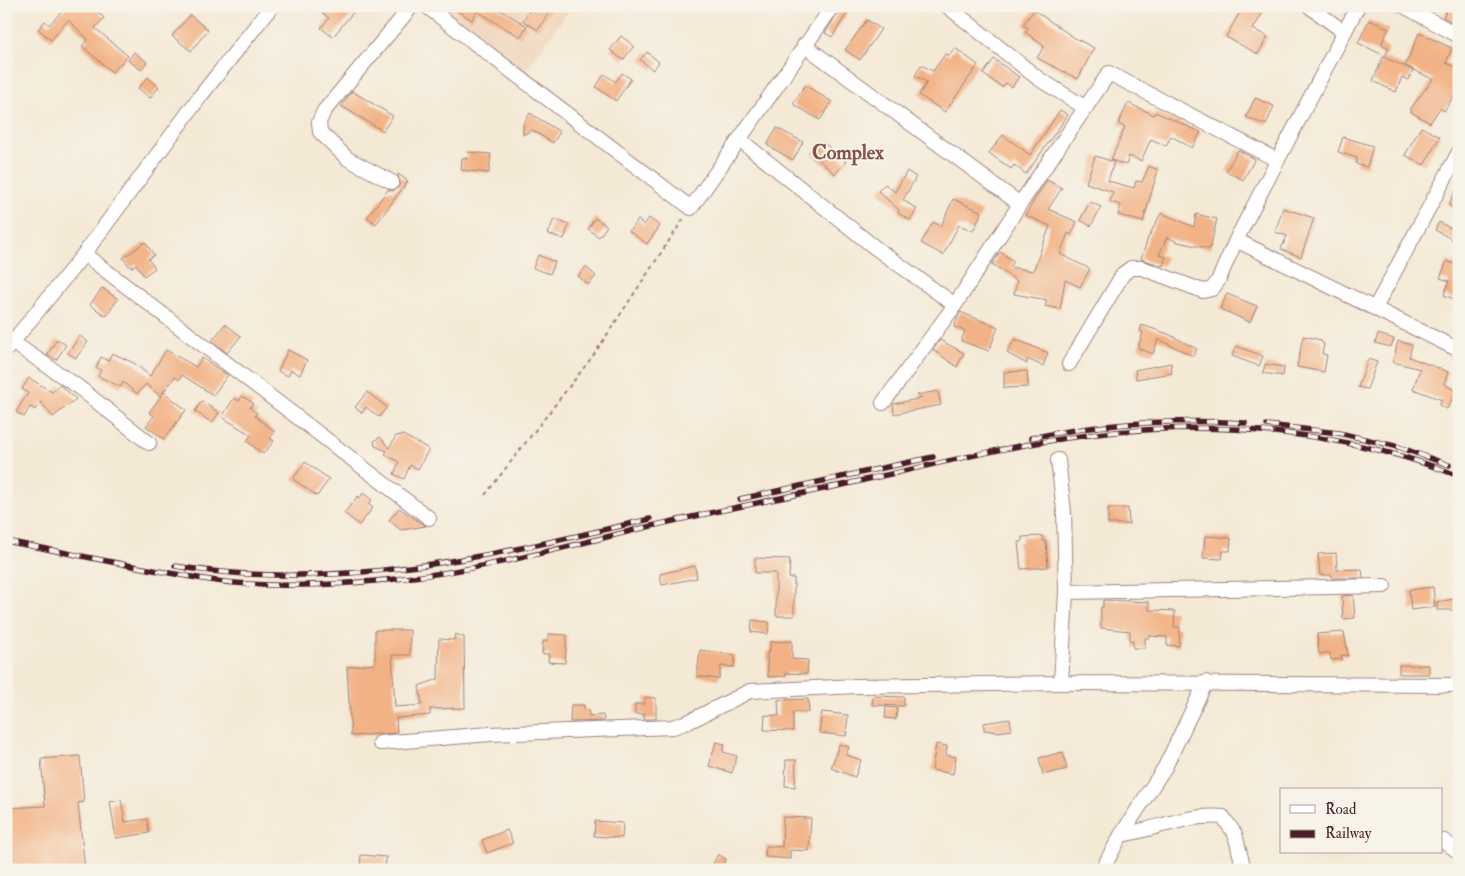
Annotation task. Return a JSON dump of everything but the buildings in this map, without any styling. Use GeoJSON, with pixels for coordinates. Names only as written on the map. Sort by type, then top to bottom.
{"type":"FeatureCollection","features":[{"type":"Feature","properties":{"kind":"street"},"geometry":{"type":"LineString","coordinates":[[149,443],[77,386],[9,346],[84,254],[202,94],[272,6]]}},
{"type":"Feature","properties":{"kind":"street"},"geometry":{"type":"LineString","coordinates":[[392,182],[348,159],[320,132],[319,122],[324,111],[412,6]]}},
{"type":"Feature","properties":{"kind":"street"},"geometry":{"type":"LineString","coordinates":[[426,6],[691,208],[832,6]]}},
{"type":"Feature","properties":{"kind":"street"},"geometry":{"type":"LineString","coordinates":[[948,6],[1039,79],[1086,108]]}},
{"type":"Feature","properties":{"kind":"street"},"geometry":{"type":"LineString","coordinates":[[1309,6],[1344,32]]}},
{"type":"Feature","properties":{"kind":"street"},"geometry":{"type":"LineString","coordinates":[[1069,364],[1123,274],[1131,268],[1142,268],[1203,291],[1212,289],[1218,281],[1236,240],[1358,6]]}},
{"type":"Feature","properties":{"kind":"street"},"geometry":{"type":"LineString","coordinates":[[1404,6],[1459,36]]}},
{"type":"Feature","properties":{"kind":"street"},"geometry":{"type":"LineString","coordinates":[[804,45],[1020,204]]}},
{"type":"Feature","properties":{"kind":"street"},"geometry":{"type":"LineString","coordinates":[[883,403],[955,305],[1020,204],[1109,73],[1277,160]]}},
{"type":"Feature","properties":{"kind":"street"},"geometry":{"type":"LineString","coordinates":[[740,140],[873,246],[955,305]]}},
{"type":"Feature","properties":{"kind":"street"},"geometry":{"type":"LineString","coordinates":[[1375,308],[1457,160]]}},
{"type":"Feature","properties":{"kind":"street"},"geometry":{"type":"LineString","coordinates":[[1236,240],[1459,350]]}},
{"type":"Feature","properties":{"kind":"street"},"geometry":{"type":"LineString","coordinates":[[84,254],[430,518]]}},
{"type":"Feature","properties":{"kind":"street"},"geometry":{"type":"LineString","coordinates":[[1058,460],[1064,511],[1066,592],[1060,683]]}},
{"type":"Feature","properties":{"kind":"street"},"geometry":{"type":"LineString","coordinates":[[1066,592],[1384,586]]}},
{"type":"Feature","properties":{"kind":"street"},"geometry":{"type":"LineString","coordinates":[[1102,870],[1121,835],[1165,767],[1206,682]]}},
{"type":"Feature","properties":{"kind":"street"},"geometry":{"type":"LineString","coordinates":[[380,742],[490,734],[672,727],[688,722],[750,691],[857,686],[1060,683],[1206,682],[1459,685]]}},
{"type":"Feature","properties":{"kind":"street"},"geometry":{"type":"LineString","coordinates":[[1121,835],[1193,818],[1223,817],[1235,834],[1244,870]]}},
{"type":"Feature","properties":{"kind":"street"},"geometry":{"type":"LineString","coordinates":[[1444,841],[1459,852]]}},
{"type":"Feature","properties":{"kind":"path"},"geometry":{"type":"LineString","coordinates":[[485,495],[593,356],[691,208]]}},
{"type":"Feature","properties":{"kind":"shaded area"},"geometry":{"type":"Polygon","coordinates":[[[433,6],[572,6],[523,74],[433,6]]]}},
{"type":"Feature","properties":{"kind":"railway"},"geometry":{"type":"LineString","coordinates":[[1031,438],[1137,423],[1245,423]]}},
{"type":"Feature","properties":{"kind":"railway"},"geometry":{"type":"LineString","coordinates":[[1267,425],[1339,433],[1399,447],[1449,465]]}},
{"type":"Feature","properties":{"kind":"railway"},"geometry":{"type":"LineString","coordinates":[[6,541],[159,571],[233,583],[303,585],[396,579],[489,565],[670,522],[1020,446],[1116,432],[1159,429],[1246,430],[1333,440],[1376,449],[1418,461],[1459,476]]}},
{"type":"Feature","properties":{"kind":"railway"},"geometry":{"type":"LineString","coordinates":[[740,499],[933,457]]}},
{"type":"Feature","properties":{"kind":"railway"},"geometry":{"type":"LineString","coordinates":[[175,566],[235,573],[295,575],[354,573],[473,557],[532,546],[650,519]]}},
{"type":"Feature","properties":{"kind":"district","name":"Complex"},"geometry":{"type":"Point","coordinates":[848,152]}}]}
